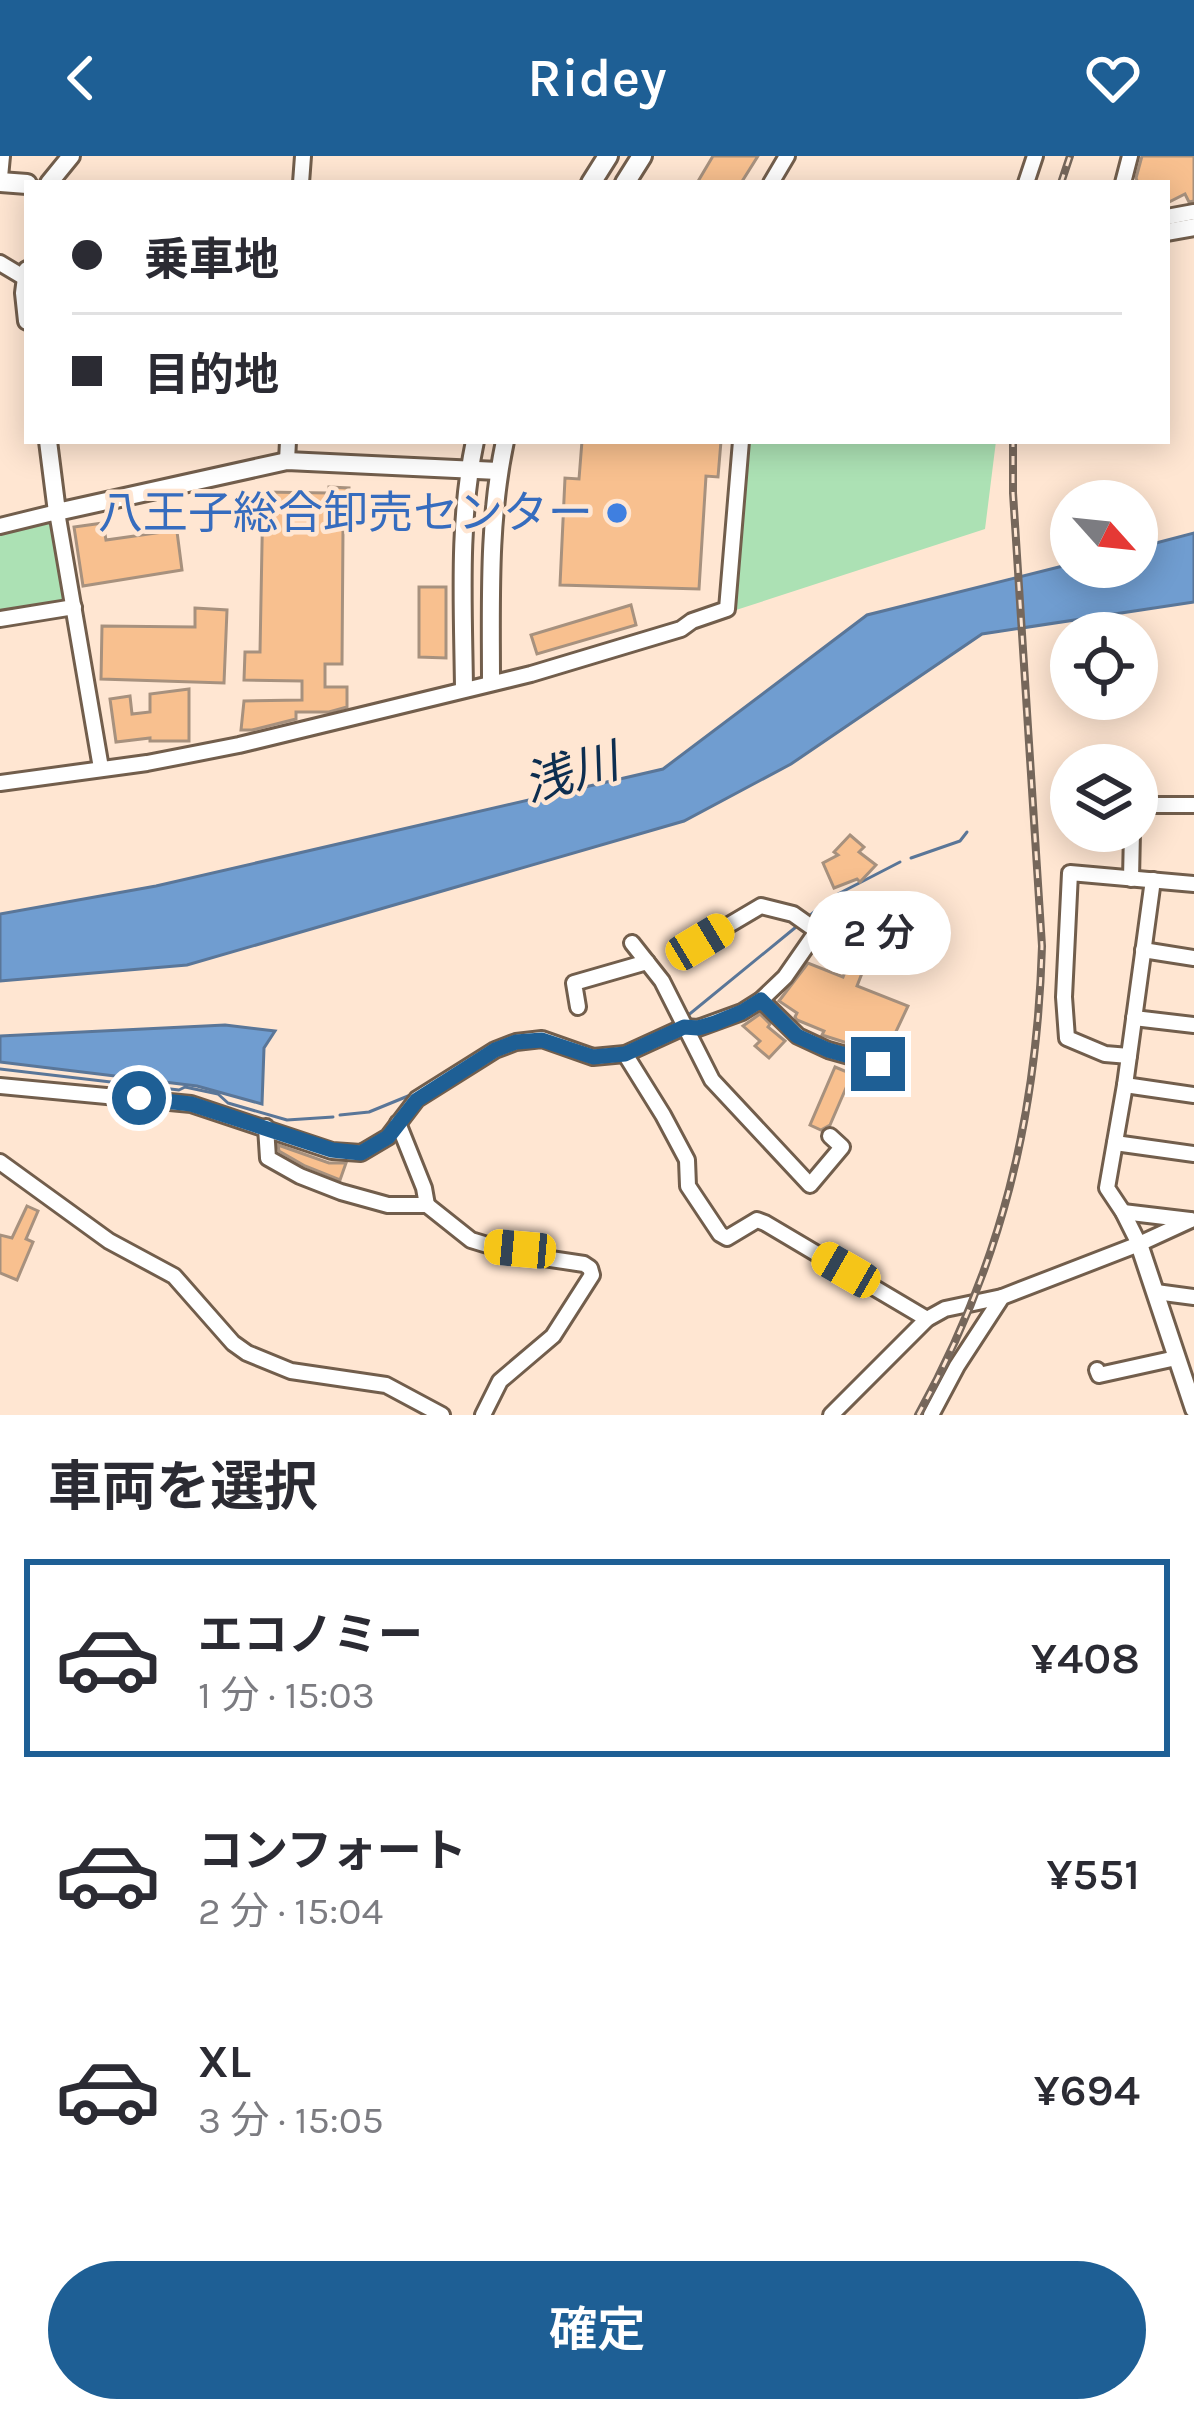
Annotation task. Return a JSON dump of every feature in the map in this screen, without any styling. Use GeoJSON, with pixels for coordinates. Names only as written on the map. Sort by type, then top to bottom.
{"type":"FeatureCollection","features":[{"type":"Feature","properties":{"kind":"main road"},"geometry":{"type":"LineString","coordinates":[[610,156],[622,166],[639,160]]}},
{"type":"Feature","properties":{"kind":"street"},"geometry":{"type":"LineString","coordinates":[[0,179],[2,156]]}},
{"type":"Feature","properties":{"kind":"street"},"geometry":{"type":"LineString","coordinates":[[51,180],[71,156]]}},
{"type":"Feature","properties":{"kind":"street"},"geometry":{"type":"LineString","coordinates":[[0,263],[24,282]]}},
{"type":"Feature","properties":{"kind":"street"},"geometry":{"type":"LineString","coordinates":[[48,444],[101,768]]}},
{"type":"Feature","properties":{"kind":"street"},"geometry":{"type":"LineString","coordinates":[[287,461],[288,444]]}},
{"type":"Feature","properties":{"kind":"street"},"geometry":{"type":"LineString","coordinates":[[464,688],[463,546],[475,444]]}},
{"type":"Feature","properties":{"kind":"street"},"geometry":{"type":"LineString","coordinates":[[491,682],[491,547],[504,444]]}},
{"type":"Feature","properties":{"kind":"street"},"geometry":{"type":"LineString","coordinates":[[0,783],[239,745],[531,674],[681,629],[727,609],[741,444]]}},
{"type":"Feature","properties":{"kind":"street"},"geometry":{"type":"LineString","coordinates":[[0,526],[287,461],[498,471]]}},
{"type":"Feature","properties":{"kind":"street"},"geometry":{"type":"LineString","coordinates":[[0,619],[74,607]]}},
{"type":"Feature","properties":{"kind":"street"},"geometry":{"type":"LineString","coordinates":[[1158,805],[1194,805]]}},
{"type":"Feature","properties":{"kind":"street"},"geometry":{"type":"LineString","coordinates":[[1131,879],[1132,852]]}},
{"type":"Feature","properties":{"kind":"street"},"geometry":{"type":"LineString","coordinates":[[1129,1056],[1105,1054],[1067,1038],[1064,997],[1070,873],[1193,882]]}},
{"type":"Feature","properties":{"kind":"street"},"geometry":{"type":"LineString","coordinates":[[1153,880],[1107,1188],[1139,1244],[1194,1409]]}},
{"type":"Feature","properties":{"kind":"street"},"geometry":{"type":"LineString","coordinates":[[0,1086],[191,1104],[346,1154],[361,1153],[388,1137],[417,1100],[495,1050],[516,1042],[542,1040],[593,1057],[625,1054],[684,1027],[698,1028],[742,1012],[785,976],[817,931],[793,914],[761,906],[700,942]]}},
{"type":"Feature","properties":{"kind":"street"},"geometry":{"type":"LineString","coordinates":[[632,943],[662,981],[712,1080],[810,1185],[842,1147],[830,1136]]}},
{"type":"Feature","properties":{"kind":"street"},"geometry":{"type":"LineString","coordinates":[[1143,950],[1194,958]]}},
{"type":"Feature","properties":{"kind":"street"},"geometry":{"type":"LineString","coordinates":[[578,1007],[574,983],[647,962]]}},
{"type":"Feature","properties":{"kind":"street"},"geometry":{"type":"LineString","coordinates":[[761,1000],[797,1036],[878,1064]]}},
{"type":"Feature","properties":{"kind":"street"},"geometry":{"type":"LineString","coordinates":[[1134,1018],[1194,1025]]}},
{"type":"Feature","properties":{"kind":"street"},"geometry":{"type":"LineString","coordinates":[[625,1054],[664,1114],[687,1160],[688,1186],[720,1234],[727,1238],[758,1220],[927,1318]]}},
{"type":"Feature","properties":{"kind":"street"},"geometry":{"type":"LineString","coordinates":[[1125,1085],[1194,1095]]}},
{"type":"Feature","properties":{"kind":"street"},"geometry":{"type":"LineString","coordinates":[[398,1124],[427,1205]]}},
{"type":"Feature","properties":{"kind":"street"},"geometry":{"type":"LineString","coordinates":[[266,1127],[268,1158],[323,1186],[388,1205],[427,1205],[471,1240],[590,1268],[592,1275],[553,1336],[500,1381],[483,1415]]}},
{"type":"Feature","properties":{"kind":"street"},"geometry":{"type":"LineString","coordinates":[[1115,1143],[1194,1154]]}},
{"type":"Feature","properties":{"kind":"street"},"geometry":{"type":"LineString","coordinates":[[0,1162],[109,1241],[174,1276],[232,1343],[248,1353],[291,1371],[386,1385],[442,1415]]}},
{"type":"Feature","properties":{"kind":"street"},"geometry":{"type":"LineString","coordinates":[[1123,1212],[1192,1221]]}},
{"type":"Feature","properties":{"kind":"street"},"geometry":{"type":"LineString","coordinates":[[830,1415],[927,1318],[945,1309],[1002,1297],[1192,1221]]}},
{"type":"Feature","properties":{"kind":"street"},"geometry":{"type":"LineString","coordinates":[[1156,1292],[1194,1297]]}},
{"type":"Feature","properties":{"kind":"street"},"geometry":{"type":"LineString","coordinates":[[931,1415],[1002,1297]]}},
{"type":"Feature","properties":{"kind":"street"},"geometry":{"type":"LineString","coordinates":[[1097,1370],[1099,1376],[1176,1358]]}},
{"type":"Feature","properties":{"kind":"green space"},"geometry":{"type":"Polygon","coordinates":[[[749,444],[996,444],[985,529],[736,610],[749,444]]]}},
{"type":"Feature","properties":{"kind":"green space"},"geometry":{"type":"Polygon","coordinates":[[[57,512],[74,607],[0,619],[0,526],[57,512]]]}},
{"type":"Feature","properties":{"kind":"water"},"geometry":{"type":"Polygon","coordinates":[[[1194,533],[1194,602],[1128,612],[1050,612],[1050,624],[982,634],[791,764],[684,821],[187,965],[0,981],[0,914],[156,886],[663,769],[867,615],[1050,569],[1050,588],[1158,588],[1158,542],[1194,533]]]}},
{"type":"Feature","properties":{"kind":"water"},"geometry":{"type":"Polygon","coordinates":[[[225,1025],[275,1031],[264,1048],[262,1104],[197,1086],[0,1062],[0,1036],[225,1025]]]}},
{"type":"Feature","properties":{"kind":"building"},"geometry":{"type":"Polygon","coordinates":[[[713,156],[758,156],[743,180],[699,180],[713,156]]]}},
{"type":"Feature","properties":{"kind":"building"},"geometry":{"type":"Polygon","coordinates":[[[1142,156],[1194,156],[1194,201],[1189,202],[1185,194],[1170,202],[1170,180],[1136,178],[1142,156]]]}},
{"type":"Feature","properties":{"kind":"building","name":"八王子総合卸売センター"},"geometry":{"type":"Polygon","coordinates":[[[582,444],[721,444],[718,477],[706,476],[699,589],[560,585],[565,478],[579,479],[582,444]]]}},
{"type":"Feature","properties":{"kind":"building"},"geometry":{"type":"Polygon","coordinates":[[[329,487],[349,488],[348,530],[343,529],[342,664],[325,664],[325,687],[347,687],[347,707],[296,712],[296,719],[241,730],[244,701],[302,700],[302,681],[244,680],[245,652],[260,652],[263,492],[329,493],[329,487]]]}},
{"type":"Feature","properties":{"kind":"building"},"geometry":{"type":"Polygon","coordinates":[[[103,523],[106,540],[163,532],[162,526],[176,524],[182,570],[83,586],[74,527],[103,523]]]}},
{"type":"Feature","properties":{"kind":"building"},"geometry":{"type":"Polygon","coordinates":[[[419,587],[446,587],[446,658],[419,657],[419,587]]]}},
{"type":"Feature","properties":{"kind":"building"},"geometry":{"type":"Polygon","coordinates":[[[631,605],[636,625],[537,654],[531,635],[631,605]]]}},
{"type":"Feature","properties":{"kind":"building"},"geometry":{"type":"Polygon","coordinates":[[[195,608],[227,610],[224,683],[101,679],[102,626],[195,627],[195,608]]]}},
{"type":"Feature","properties":{"kind":"building"},"geometry":{"type":"Polygon","coordinates":[[[189,689],[189,741],[116,742],[110,699],[130,696],[132,714],[150,712],[150,694],[189,689]]]}},
{"type":"Feature","properties":{"kind":"building"},"geometry":{"type":"Polygon","coordinates":[[[850,835],[864,847],[859,852],[876,865],[860,882],[834,888],[823,863],[838,855],[834,852],[850,835]]]}},
{"type":"Feature","properties":{"kind":"building"},"geometry":{"type":"Polygon","coordinates":[[[851,957],[866,963],[857,986],[908,1006],[885,1055],[822,1035],[824,1031],[797,1020],[797,1013],[779,1001],[808,963],[843,977],[851,957]]]}},
{"type":"Feature","properties":{"kind":"building"},"geometry":{"type":"Polygon","coordinates":[[[760,1014],[785,1041],[769,1058],[755,1046],[760,1041],[743,1026],[760,1014]]]}},
{"type":"Feature","properties":{"kind":"building"},"geometry":{"type":"Polygon","coordinates":[[[835,1067],[852,1074],[830,1125],[821,1130],[810,1125],[835,1067]]]}},
{"type":"Feature","properties":{"kind":"building"},"geometry":{"type":"Polygon","coordinates":[[[278,1145],[329,1163],[346,1163],[340,1180],[305,1166],[279,1151],[278,1145]]]}},
{"type":"Feature","properties":{"kind":"building"},"geometry":{"type":"Polygon","coordinates":[[[27,1206],[38,1211],[26,1239],[33,1242],[17,1280],[0,1273],[0,1235],[12,1238],[27,1206]]]}},
{"type":"Feature","properties":{"kind":"waterway"},"geometry":{"type":"LineString","coordinates":[[911,858],[960,841],[967,832]]}},
{"type":"Feature","properties":{"kind":"waterway"},"geometry":{"type":"LineString","coordinates":[[838,894],[900,862]]}},
{"type":"Feature","properties":{"kind":"waterway"},"geometry":{"type":"LineString","coordinates":[[808,917],[830,899]]}},
{"type":"Feature","properties":{"kind":"waterway"},"geometry":{"type":"LineString","coordinates":[[686,1017],[796,927]]}},
{"type":"Feature","properties":{"kind":"waterway"},"geometry":{"type":"LineString","coordinates":[[0,1069],[185,1087],[287,1120],[333,1117]]}},
{"type":"Feature","properties":{"kind":"waterway"},"geometry":{"type":"LineString","coordinates":[[340,1115],[369,1112],[413,1094]]}},
{"type":"Feature","properties":{"kind":"railway"},"geometry":{"type":"LineString","coordinates":[[1062,180],[1070,156]]}},
{"type":"Feature","properties":{"kind":"railway"},"geometry":{"type":"LineString","coordinates":[[918,1415],[972,1303],[1009,1189],[1039,1009],[1042,946],[1013,444]]}},
{"type":"Feature","properties":{"kind":"place","name":"八王子総合卸売センター"},"geometry":{"type":"Point","coordinates":[617,513]}},
{"type":"Feature","properties":{"kind":"route"},"geometry":{"type":"LineString","coordinates":[[139,1098],[191,1104],[332,1150],[361,1153],[388,1137],[417,1100],[495,1050],[542,1040],[593,1057],[625,1054],[684,1027],[715,1023],[761,1000],[797,1036],[878,1064]]}},
{"type":"Feature","properties":{"kind":"water label","name":"浅川"},"geometry":{"type":"Point","coordinates":[571,773]}}]}
